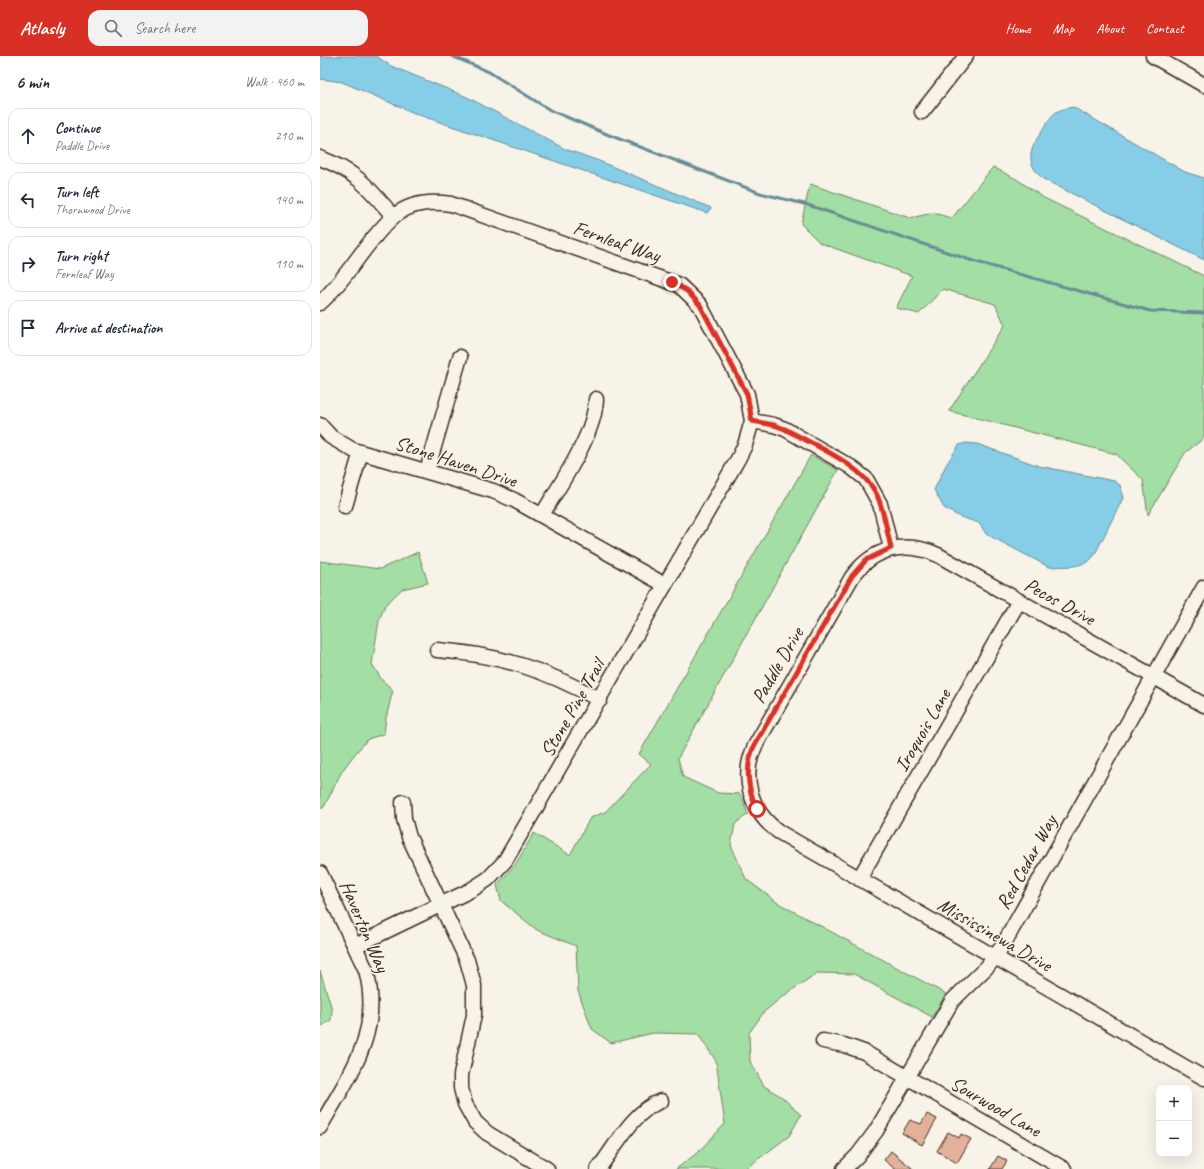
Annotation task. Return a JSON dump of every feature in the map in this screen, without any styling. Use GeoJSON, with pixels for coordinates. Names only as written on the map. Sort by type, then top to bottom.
{"type":"FeatureCollection","features":[{"type":"Feature","properties":{"kind":"street"},"geometry":{"type":"LineString","coordinates":[[922,112],[966,56]]}},
{"type":"Feature","properties":{"kind":"street"},"geometry":{"type":"LineString","coordinates":[[1153,56],[1204,85]]}},
{"type":"Feature","properties":{"kind":"street"},"geometry":{"type":"LineString","coordinates":[[320,158],[349,171],[360,179],[393,216],[340,282],[320,303]]}},
{"type":"Feature","properties":{"kind":"street","name":"Fernleaf Way"},"geometry":{"type":"LineString","coordinates":[[393,216],[423,203],[437,202],[451,204],[679,285],[700,305],[747,394],[752,421]]}},
{"type":"Feature","properties":{"kind":"street"},"geometry":{"type":"LineString","coordinates":[[427,471],[460,357]]}},
{"type":"Feature","properties":{"kind":"street"},"geometry":{"type":"LineString","coordinates":[[542,515],[588,434],[594,417],[596,399]]}},
{"type":"Feature","properties":{"kind":"street"},"geometry":{"type":"LineString","coordinates":[[752,421],[774,425],[785,429],[851,467],[866,479],[880,504],[891,548]]}},
{"type":"Feature","properties":{"kind":"street","name":"Stone Pine Trail"},"geometry":{"type":"LineString","coordinates":[[355,946],[481,884],[506,861],[738,459],[745,445],[752,421]]}},
{"type":"Feature","properties":{"kind":"street","name":"Stone Haven Drive"},"geometry":{"type":"LineString","coordinates":[[320,425],[341,444],[361,452],[493,491],[542,515],[665,585]]}},
{"type":"Feature","properties":{"kind":"street"},"geometry":{"type":"LineString","coordinates":[[345,506],[361,452]]}},
{"type":"Feature","properties":{"kind":"street","name":"Pecos Drive"},"geometry":{"type":"LineString","coordinates":[[891,548],[910,547],[930,552],[1204,705]]}},
{"type":"Feature","properties":{"kind":"street","name":"Paddle Drive"},"geometry":{"type":"LineString","coordinates":[[767,823],[757,809],[749,789],[748,774],[752,752],[852,576],[866,560],[891,548]]}},
{"type":"Feature","properties":{"kind":"street","name":"Red Cedar Way"},"geometry":{"type":"LineString","coordinates":[[844,1169],[871,1140],[952,1001],[995,957],[1204,587]]}},
{"type":"Feature","properties":{"kind":"street","name":"Iroquois Lane"},"geometry":{"type":"LineString","coordinates":[[859,879],[1019,601]]}},
{"type":"Feature","properties":{"kind":"street"},"geometry":{"type":"LineString","coordinates":[[437,650],[481,655],[516,663],[559,679],[600,700]]}},
{"type":"Feature","properties":{"kind":"street"},"geometry":{"type":"LineString","coordinates":[[403,802],[404,819],[409,837],[467,960],[474,985],[474,1014],[461,1075],[461,1088],[465,1104],[475,1122],[487,1133],[547,1169]]}},
{"type":"Feature","properties":{"kind":"street","name":"Mississinewa Drive"},"geometry":{"type":"LineString","coordinates":[[767,823],[779,832],[859,879],[1204,1078]]}},
{"type":"Feature","properties":{"kind":"street","name":"Haverton Way"},"geometry":{"type":"LineString","coordinates":[[320,873],[366,970],[370,986],[371,1006],[370,1025],[362,1049],[325,1106],[320,1127]]}},
{"type":"Feature","properties":{"kind":"street","name":"Sourwood Lane"},"geometry":{"type":"LineString","coordinates":[[823,1041],[844,1044],[864,1052],[1064,1169]]}},
{"type":"Feature","properties":{"kind":"street"},"geometry":{"type":"LineString","coordinates":[[598,1169],[634,1121],[649,1107],[662,1101]]}},
{"type":"Feature","properties":{"kind":"green space"},"geometry":{"type":"Polygon","coordinates":[[[993,167],[1018,180],[1044,198],[1204,276],[1204,438],[1185,453],[1148,515],[1143,480],[1116,454],[949,411],[1005,325],[995,304],[943,289],[919,314],[896,308],[912,276],[820,243],[801,224],[810,184],[910,218],[933,213],[952,218],[993,167]]]}},
{"type":"Feature","properties":{"kind":"green space"},"geometry":{"type":"Polygon","coordinates":[[[811,455],[838,470],[678,758],[683,777],[718,793],[740,794],[748,814],[735,824],[731,845],[746,879],[778,903],[946,994],[932,1017],[854,974],[817,973],[782,997],[764,1012],[749,1033],[750,1061],[764,1086],[782,1097],[801,1115],[789,1136],[745,1169],[676,1169],[697,1153],[725,1124],[716,1061],[698,1034],[653,1033],[611,1043],[592,1029],[578,991],[576,946],[537,930],[501,901],[497,885],[515,865],[534,833],[570,855],[590,818],[605,812],[651,764],[639,754],[811,455]]]}},
{"type":"Feature","properties":{"kind":"green space"},"geometry":{"type":"Polygon","coordinates":[[[418,552],[428,583],[402,589],[385,605],[379,621],[372,664],[382,680],[393,690],[386,718],[384,734],[368,739],[354,755],[342,771],[324,807],[320,809],[320,561],[380,569],[418,552]]]}},
{"type":"Feature","properties":{"kind":"green space"},"geometry":{"type":"Polygon","coordinates":[[[320,971],[332,1009],[331,1020],[322,1026],[320,1023],[320,971]]]}},
{"type":"Feature","properties":{"kind":"water"},"geometry":{"type":"Polygon","coordinates":[[[320,56],[376,56],[391,66],[467,97],[565,149],[599,161],[711,208],[707,213],[419,115],[342,82],[320,79],[320,56]]]}},
{"type":"Feature","properties":{"kind":"water"},"geometry":{"type":"Polygon","coordinates":[[[1073,107],[1185,172],[1204,178],[1204,260],[1043,179],[1037,172],[1031,160],[1031,154],[1036,141],[1048,121],[1056,112],[1073,107]]]}},
{"type":"Feature","properties":{"kind":"water"},"geometry":{"type":"Polygon","coordinates":[[[966,443],[977,444],[1039,466],[1114,481],[1120,485],[1123,498],[1094,556],[1088,562],[1075,566],[1049,567],[986,534],[979,523],[960,517],[944,508],[934,490],[946,465],[959,445],[966,443]]]}},
{"type":"Feature","properties":{"kind":"building"},"geometry":{"type":"Polygon","coordinates":[[[927,1114],[937,1119],[922,1145],[902,1133],[910,1120],[921,1124],[927,1114]]]}},
{"type":"Feature","properties":{"kind":"building"},"geometry":{"type":"Polygon","coordinates":[[[948,1132],[959,1138],[961,1134],[971,1139],[957,1163],[937,1151],[948,1132]]]}},
{"type":"Feature","properties":{"kind":"building"},"geometry":{"type":"Polygon","coordinates":[[[891,1151],[913,1169],[895,1169],[884,1160],[891,1151]]]}},
{"type":"Feature","properties":{"kind":"building"},"geometry":{"type":"Polygon","coordinates":[[[998,1156],[1007,1161],[1002,1169],[990,1169],[998,1156]]]}},
{"type":"Feature","properties":{"kind":"waterway"},"geometry":{"type":"LineString","coordinates":[[452,56],[489,72],[550,110],[609,135],[760,193],[808,205],[973,261],[1150,311],[1204,313]]}},
{"type":"Feature","properties":{"kind":"route"},"geometry":{"type":"LineString","coordinates":[[672,282],[687,291],[700,305],[747,394],[750,403],[752,421],[774,425],[785,429],[856,470],[866,479],[877,495],[891,548],[866,560],[852,576],[754,746],[748,766],[748,782],[753,802],[757,809]]}}]}
